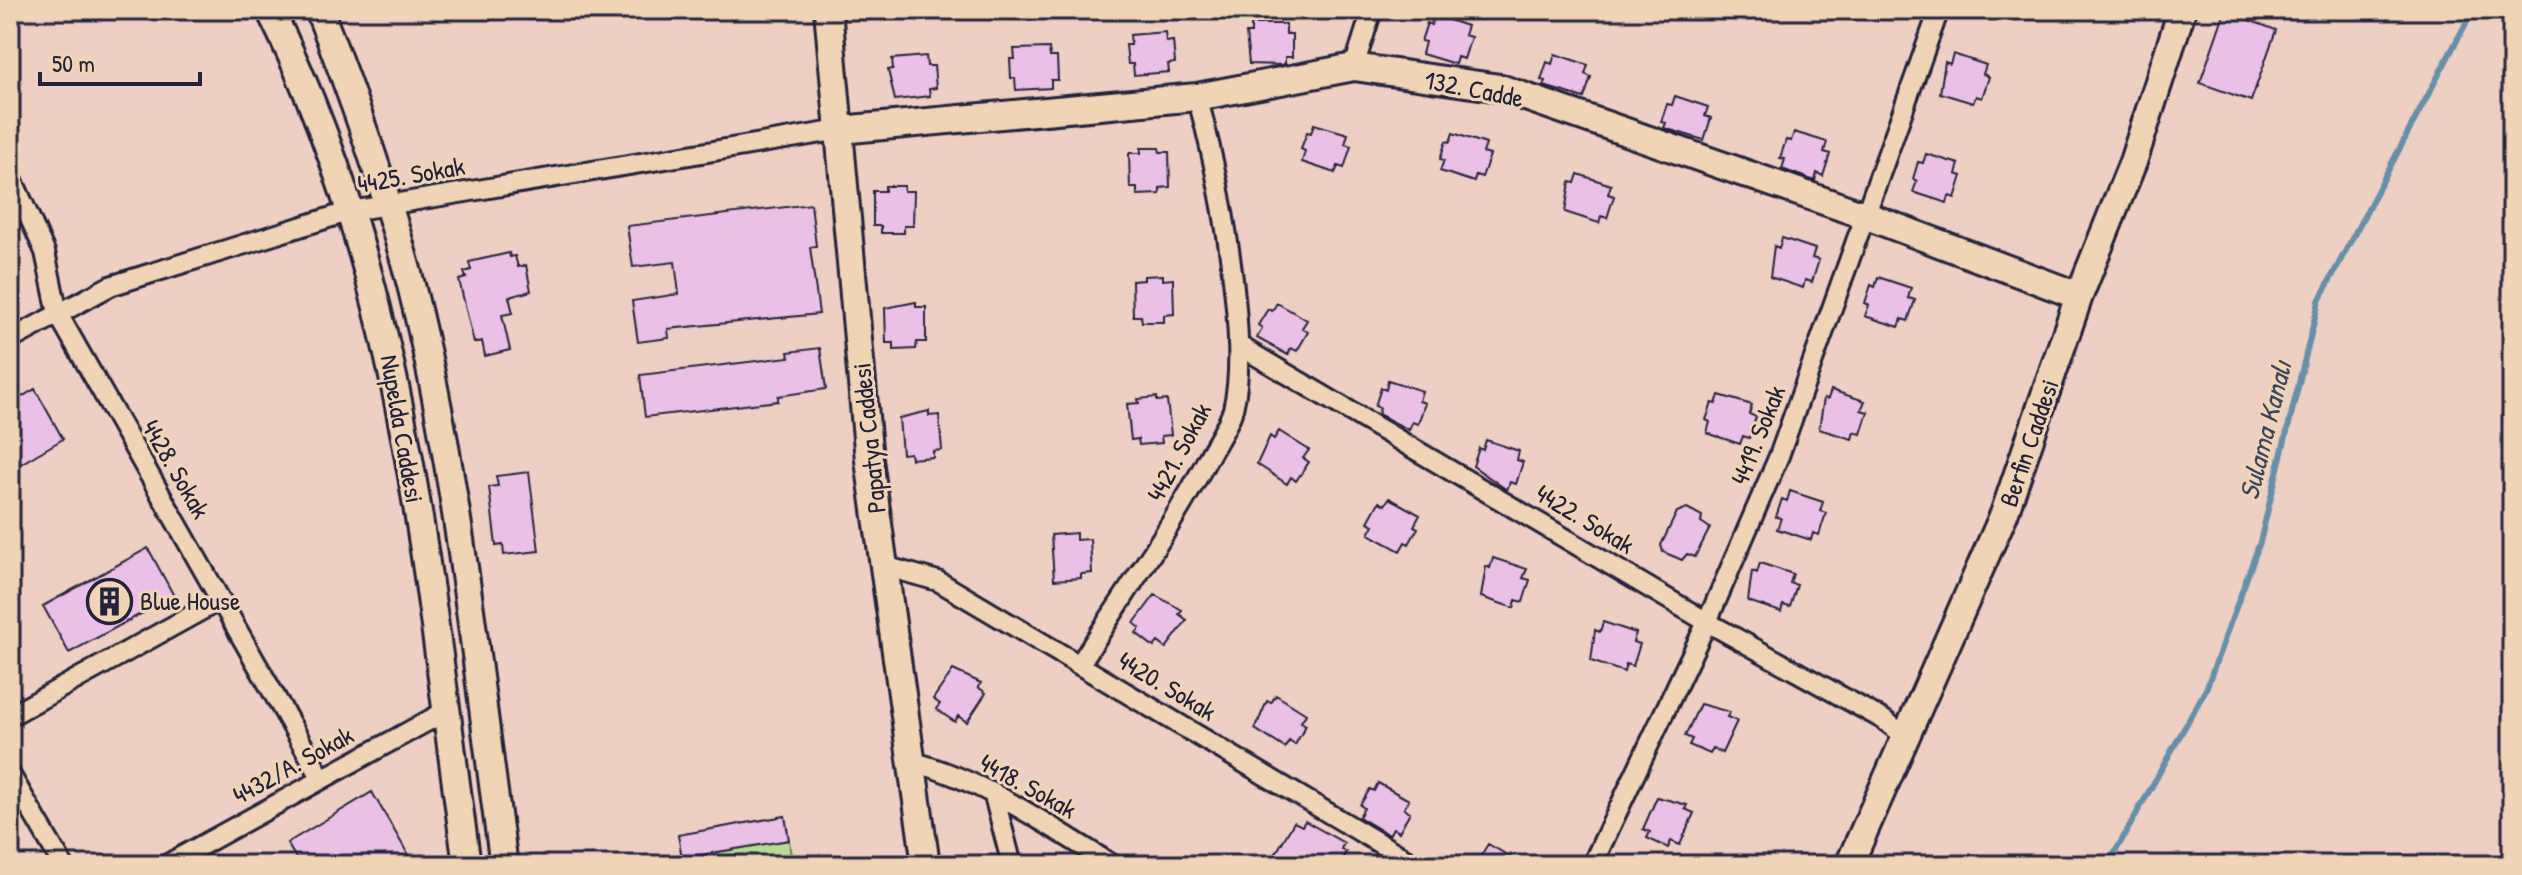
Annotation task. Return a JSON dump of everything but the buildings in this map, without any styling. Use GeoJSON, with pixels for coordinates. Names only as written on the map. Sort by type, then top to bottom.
{"type":"FeatureCollection","features":[{"type":"Feature","properties":{"kind":"street","name":"Nupelda Caddesi"},"geometry":{"type":"LineString","coordinates":[[270,10],[339,170],[375,289],[407,442],[467,865]]}},
{"type":"Feature","properties":{"kind":"street","name":"Nupelda Caddesi"},"geometry":{"type":"LineString","coordinates":[[319,10],[351,92],[411,285],[437,411],[504,865]]}},
{"type":"Feature","properties":{"kind":"street","name":"Papatya Caddesi"},"geometry":{"type":"LineString","coordinates":[[828,10],[869,460],[914,762],[926,865]]}},
{"type":"Feature","properties":{"kind":"street"},"geometry":{"type":"LineString","coordinates":[[1354,67],[1372,10]]}},
{"type":"Feature","properties":{"kind":"street","name":"4419. Sokak"},"geometry":{"type":"LineString","coordinates":[[1592,865],[1707,622],[1779,456],[1939,10]]}},
{"type":"Feature","properties":{"kind":"street","name":"Berfin Caddesi"},"geometry":{"type":"LineString","coordinates":[[1849,865],[2004,514],[2079,296],[2133,162],[2182,10]]}},
{"type":"Feature","properties":{"kind":"street","name":"132. Cadde"},"geometry":{"type":"LineString","coordinates":[[840,130],[1197,97],[1354,67],[1500,88],[1867,216],[2079,296]]}},
{"type":"Feature","properties":{"kind":"street","name":"4421. Sokak"},"geometry":{"type":"LineString","coordinates":[[1080,664],[1190,492],[1233,410],[1238,345],[1224,231],[1197,97]]}},
{"type":"Feature","properties":{"kind":"street","name":"4425. Sokak"},"geometry":{"type":"LineString","coordinates":[[10,340],[110,286],[351,211],[840,130]]}},
{"type":"Feature","properties":{"kind":"street","name":"4428. Sokak"},"geometry":{"type":"LineString","coordinates":[[10,174],[45,252],[58,314],[322,779]]}},
{"type":"Feature","properties":{"kind":"street","name":"4422. Sokak"},"geometry":{"type":"LineString","coordinates":[[1238,345],[1707,622],[1884,720],[1905,736]]}},
{"type":"Feature","properties":{"kind":"street","name":"4420. Sokak"},"geometry":{"type":"LineString","coordinates":[[884,566],[938,581],[1416,865]]}},
{"type":"Feature","properties":{"kind":"street"},"geometry":{"type":"LineString","coordinates":[[10,716],[220,600]]}},
{"type":"Feature","properties":{"kind":"street","name":"4432/A. Sokak"},"geometry":{"type":"LineString","coordinates":[[166,865],[446,711]]}},
{"type":"Feature","properties":{"kind":"street","name":"4418. Sokak"},"geometry":{"type":"LineString","coordinates":[[914,762],[949,772],[993,792],[1113,865]]}},
{"type":"Feature","properties":{"kind":"street"},"geometry":{"type":"LineString","coordinates":[[10,774],[63,865]]}},
{"type":"Feature","properties":{"kind":"street"},"geometry":{"type":"LineString","coordinates":[[993,792],[1012,865]]}},
{"type":"Feature","properties":{"kind":"green space"},"geometry":{"type":"Polygon","coordinates":[[[789,840],[792,865],[683,865],[682,858],[789,840]]]}},
{"type":"Feature","properties":{"kind":"waterway","name":"Sulama Kanalı"},"geometry":{"type":"LineString","coordinates":[[2108,865],[2206,689],[2260,542],[2319,301],[2473,10]]}},
{"type":"Feature","properties":{"kind":"place","name":"Blue House"},"geometry":{"type":"Point","coordinates":[109,601]}}]}
